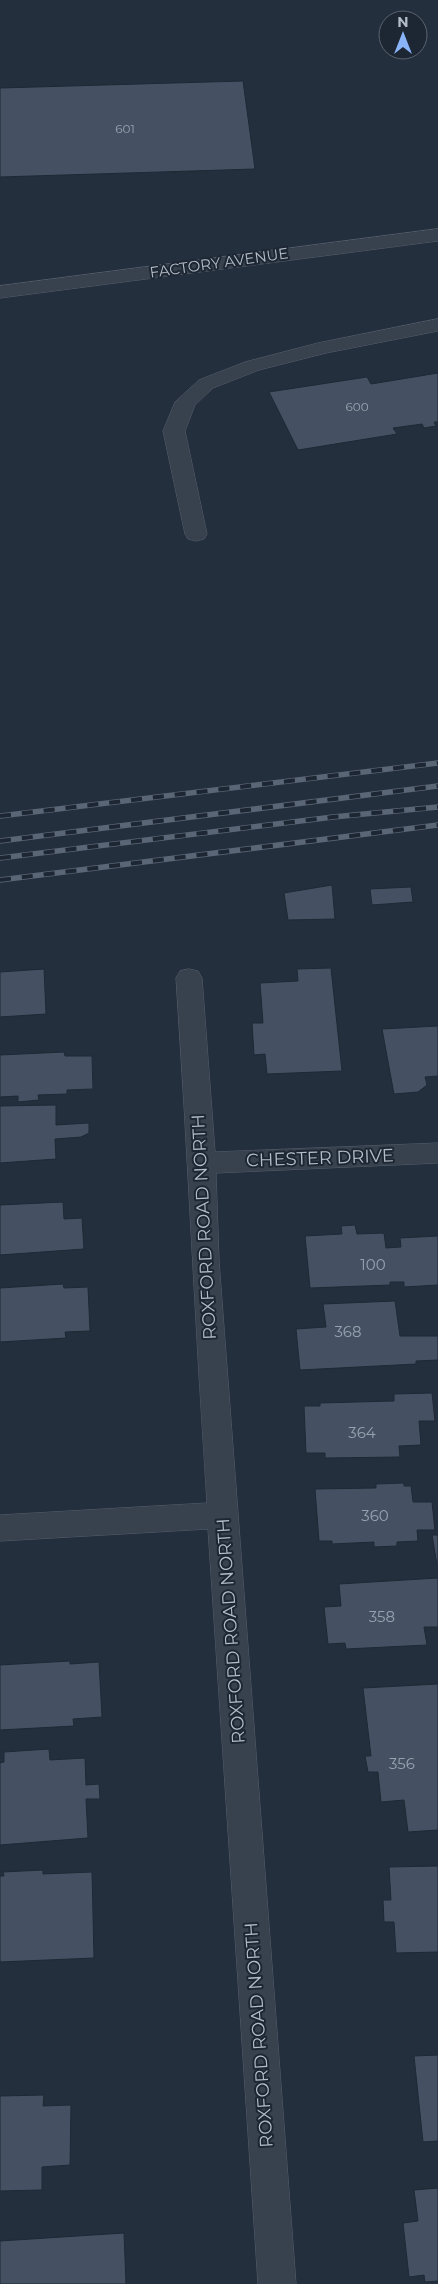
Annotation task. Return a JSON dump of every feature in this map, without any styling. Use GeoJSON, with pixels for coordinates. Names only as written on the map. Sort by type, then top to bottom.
{"type":"FeatureCollection","features":[{"type":"Feature","properties":{"kind":"street","name":"FACTORY AVENUE"},"geometry":{"type":"LineString","coordinates":[[0,292],[438,234]]}},
{"type":"Feature","properties":{"kind":"street"},"geometry":{"type":"LineString","coordinates":[[196,534],[174,431],[186,402],[206,384],[252,366],[325,347],[438,324]]}},
{"type":"Feature","properties":{"kind":"street","name":"ROXFORD ROAD NORTH"},"geometry":{"type":"LineString","coordinates":[[189,978],[202,1163],[205,1261],[222,1515],[277,2284]]}},
{"type":"Feature","properties":{"kind":"street","name":"CHESTER DRIVE"},"geometry":{"type":"LineString","coordinates":[[202,1163],[438,1153]]}},
{"type":"Feature","properties":{"kind":"street"},"geometry":{"type":"LineString","coordinates":[[0,1528],[222,1515]]}},
{"type":"Feature","properties":{"kind":"building"},"geometry":{"type":"Polygon","coordinates":[[[243,81],[255,169],[0,177],[0,88],[243,81]]]}},
{"type":"Feature","properties":{"kind":"building"},"geometry":{"type":"Polygon","coordinates":[[[438,373],[438,422],[434,422],[436,426],[424,428],[422,424],[393,428],[397,434],[298,450],[269,392],[367,377],[371,384],[438,373]]]}},
{"type":"Feature","properties":{"kind":"building"},"geometry":{"type":"Polygon","coordinates":[[[332,885],[335,919],[288,920],[284,893],[332,885]]]}},
{"type":"Feature","properties":{"kind":"building"},"geometry":{"type":"Polygon","coordinates":[[[411,887],[413,902],[372,905],[370,889],[411,887]]]}},
{"type":"Feature","properties":{"kind":"building"},"geometry":{"type":"Polygon","coordinates":[[[331,968],[342,1071],[267,1074],[265,1054],[254,1055],[252,1023],[263,1023],[260,983],[298,981],[297,969],[331,968]]]}},
{"type":"Feature","properties":{"kind":"building"},"geometry":{"type":"Polygon","coordinates":[[[44,969],[46,1014],[0,1017],[0,972],[44,969]]]}},
{"type":"Feature","properties":{"kind":"building"},"geometry":{"type":"Polygon","coordinates":[[[438,1026],[438,1076],[425,1077],[427,1085],[418,1092],[394,1094],[382,1029],[438,1026]]]}},
{"type":"Feature","properties":{"kind":"building"},"geometry":{"type":"Polygon","coordinates":[[[64,1052],[65,1056],[92,1056],[93,1089],[67,1090],[67,1094],[38,1095],[39,1100],[18,1102],[18,1096],[0,1097],[0,1055],[64,1052]]]}},
{"type":"Feature","properties":{"kind":"building"},"geometry":{"type":"Polygon","coordinates":[[[56,1105],[56,1125],[89,1123],[89,1133],[81,1137],[55,1139],[56,1159],[0,1163],[0,1106],[56,1105]]]}},
{"type":"Feature","properties":{"kind":"building"},"geometry":{"type":"Polygon","coordinates":[[[63,1202],[64,1219],[82,1218],[84,1249],[0,1255],[0,1205],[63,1202]]]}},
{"type":"Feature","properties":{"kind":"building"},"geometry":{"type":"Polygon","coordinates":[[[355,1225],[357,1234],[384,1233],[386,1248],[401,1247],[400,1238],[438,1236],[438,1285],[404,1287],[404,1282],[390,1282],[390,1285],[310,1288],[305,1236],[342,1234],[341,1226],[355,1225]]]}},
{"type":"Feature","properties":{"kind":"building"},"geometry":{"type":"Polygon","coordinates":[[[63,1284],[64,1288],[88,1287],[90,1331],[65,1332],[66,1338],[0,1342],[0,1288],[63,1284]]]}},
{"type":"Feature","properties":{"kind":"building"},"geometry":{"type":"Polygon","coordinates":[[[395,1301],[400,1336],[438,1336],[438,1360],[416,1361],[416,1364],[300,1370],[296,1329],[326,1327],[323,1304],[395,1301]]]}},
{"type":"Feature","properties":{"kind":"building"},"geometry":{"type":"Polygon","coordinates":[[[432,1393],[435,1421],[419,1421],[421,1445],[399,1446],[400,1457],[325,1458],[325,1453],[306,1453],[304,1406],[320,1406],[320,1403],[394,1401],[394,1394],[432,1393]]]}},
{"type":"Feature","properties":{"kind":"building"},"geometry":{"type":"Polygon","coordinates":[[[404,1483],[404,1486],[411,1486],[413,1502],[432,1502],[435,1530],[417,1530],[418,1541],[397,1542],[397,1546],[374,1547],[374,1542],[332,1544],[332,1541],[319,1541],[315,1489],[376,1488],[376,1484],[404,1483]]]}},
{"type":"Feature","properties":{"kind":"building"},"geometry":{"type":"Polygon","coordinates":[[[432,1535],[438,1535],[438,1565],[437,1565],[432,1535]]]}},
{"type":"Feature","properties":{"kind":"building"},"geometry":{"type":"Polygon","coordinates":[[[438,1578],[438,1627],[424,1627],[427,1645],[346,1649],[345,1643],[328,1644],[324,1607],[341,1606],[339,1584],[438,1578]]]}},
{"type":"Feature","properties":{"kind":"building"},"geometry":{"type":"Polygon","coordinates":[[[70,1661],[70,1664],[99,1662],[102,1717],[73,1719],[74,1726],[0,1730],[0,1665],[70,1661]]]}},
{"type":"Feature","properties":{"kind":"building"},"geometry":{"type":"Polygon","coordinates":[[[438,1684],[438,1830],[408,1832],[404,1800],[381,1802],[378,1772],[368,1772],[365,1756],[371,1756],[363,1688],[438,1684]]]}},
{"type":"Feature","properties":{"kind":"building"},"geometry":{"type":"Polygon","coordinates":[[[49,1749],[50,1760],[85,1758],[86,1785],[99,1784],[100,1799],[86,1799],[88,1838],[0,1845],[0,1763],[4,1762],[4,1752],[49,1749]]]}},
{"type":"Feature","properties":{"kind":"building"},"geometry":{"type":"Polygon","coordinates":[[[438,1866],[438,1952],[396,1953],[394,1922],[384,1922],[383,1900],[391,1900],[389,1867],[438,1866]]]}},
{"type":"Feature","properties":{"kind":"building"},"geometry":{"type":"Polygon","coordinates":[[[43,1870],[43,1874],[92,1872],[94,1958],[0,1962],[0,1876],[4,1876],[3,1872],[43,1870]]]}},
{"type":"Feature","properties":{"kind":"building"},"geometry":{"type":"Polygon","coordinates":[[[438,2055],[438,2141],[423,2142],[414,2056],[438,2055]]]}},
{"type":"Feature","properties":{"kind":"building"},"geometry":{"type":"Polygon","coordinates":[[[44,2095],[43,2106],[71,2105],[70,2165],[42,2167],[42,2190],[0,2191],[0,2096],[44,2095]]]}},
{"type":"Feature","properties":{"kind":"building"},"geometry":{"type":"Polygon","coordinates":[[[438,2188],[438,2281],[425,2282],[424,2275],[409,2277],[403,2223],[418,2221],[414,2190],[438,2188]]]}},
{"type":"Feature","properties":{"kind":"building"},"geometry":{"type":"Polygon","coordinates":[[[124,2233],[126,2284],[0,2284],[0,2241],[124,2233]]]}},
{"type":"Feature","properties":{"kind":"railway"},"geometry":{"type":"LineString","coordinates":[[0,816],[438,763]]}},
{"type":"Feature","properties":{"kind":"railway"},"geometry":{"type":"LineString","coordinates":[[0,841],[438,786]]}},
{"type":"Feature","properties":{"kind":"railway"},"geometry":{"type":"LineString","coordinates":[[0,858],[333,817],[438,807]]}},
{"type":"Feature","properties":{"kind":"railway"},"geometry":{"type":"LineString","coordinates":[[0,880],[438,825]]}}]}
